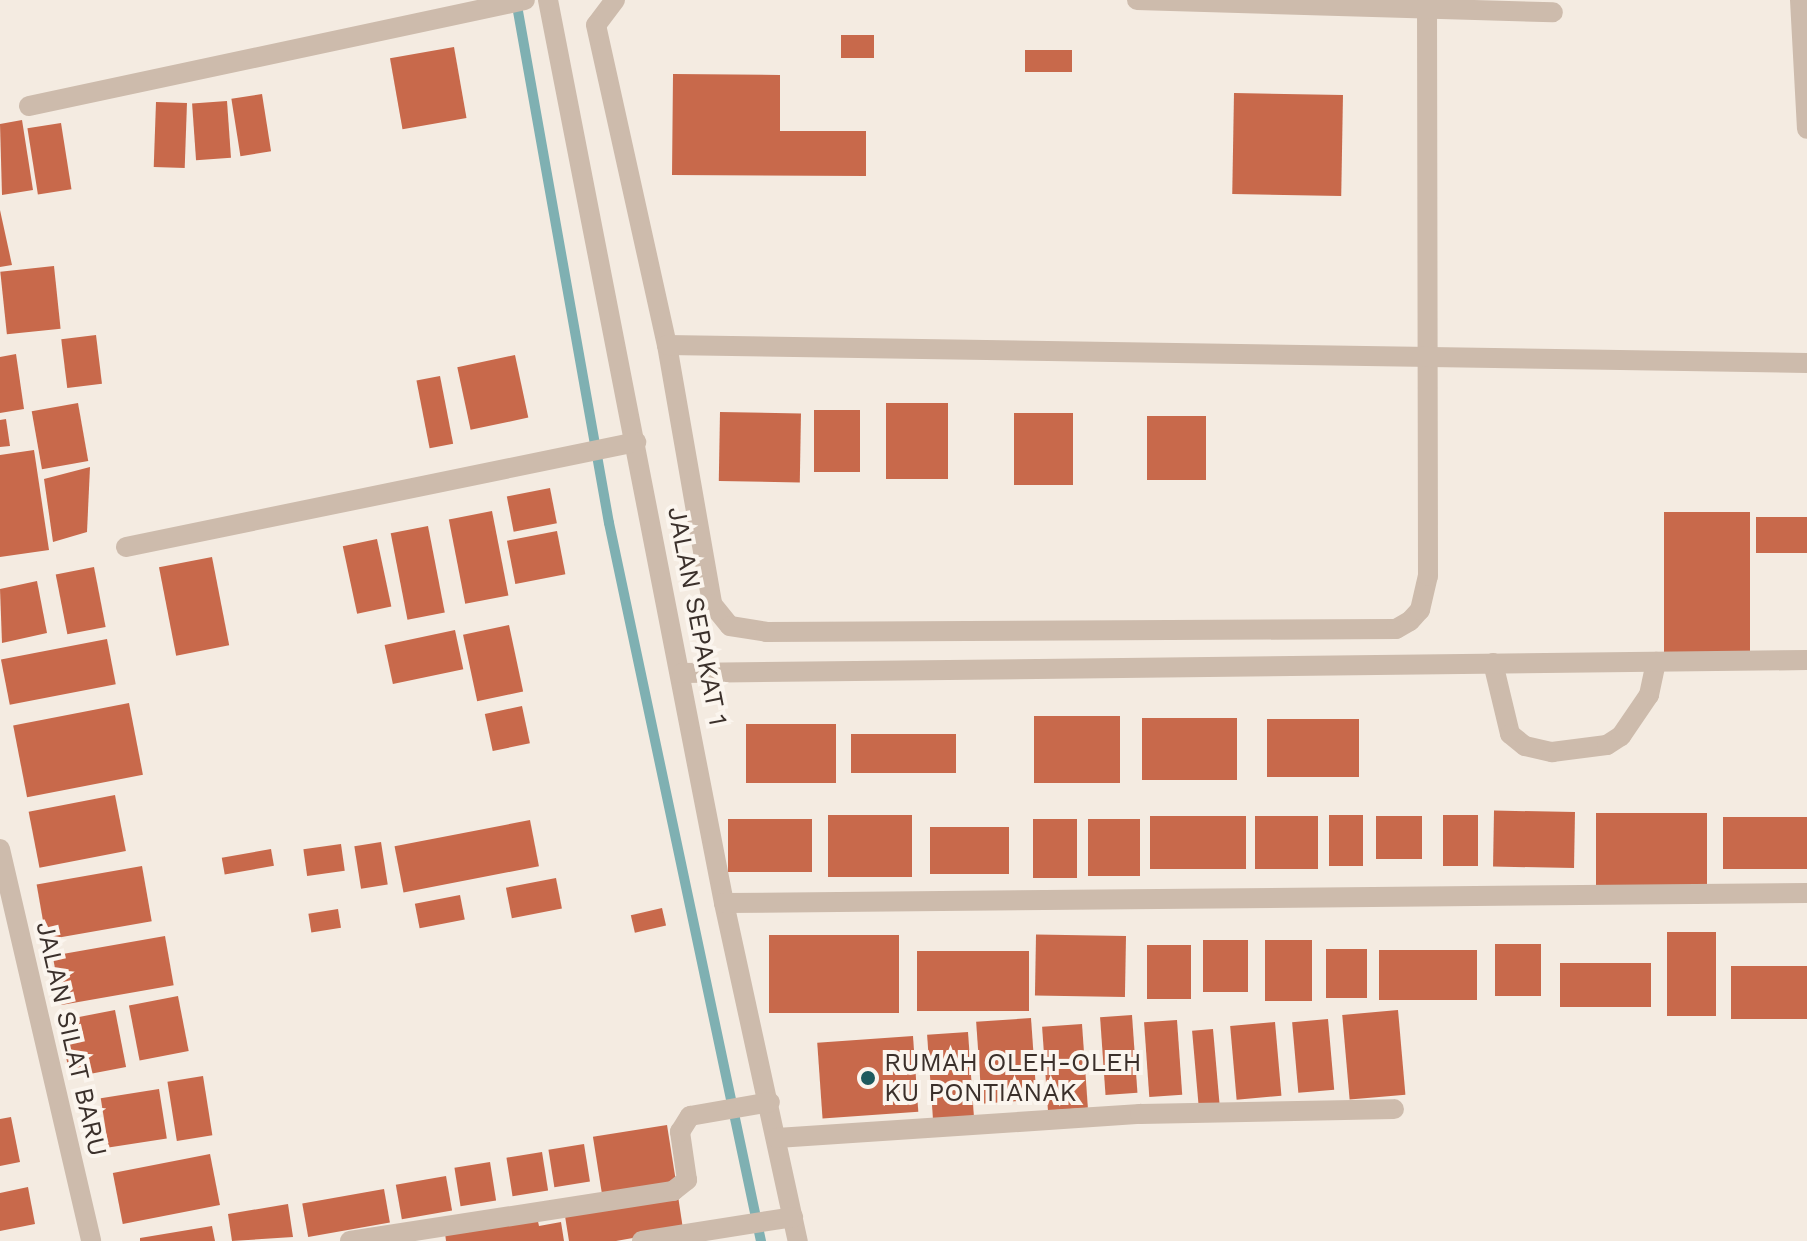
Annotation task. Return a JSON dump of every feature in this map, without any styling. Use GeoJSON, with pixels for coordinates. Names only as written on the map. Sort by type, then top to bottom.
{"type":"FeatureCollection","features":[{"type":"Feature","properties":{"kind":"street"},"geometry":{"type":"LineString","coordinates":[[29,106],[524,0]]}},
{"type":"Feature","properties":{"kind":"street","name":"JALAN SEPAKAT 1"},"geometry":{"type":"LineString","coordinates":[[548,0],[682,673],[724,903],[798,1241]]}},
{"type":"Feature","properties":{"kind":"street"},"geometry":{"type":"LineString","coordinates":[[615,0],[596,25],[667,345],[712,604],[730,626],[766,632],[1396,629],[1420,610],[1428,576],[1427,4]]}},
{"type":"Feature","properties":{"kind":"street"},"geometry":{"type":"LineString","coordinates":[[1137,0],[1427,4],[1553,12]]}},
{"type":"Feature","properties":{"kind":"street"},"geometry":{"type":"LineString","coordinates":[[1800,0],[1807,129]]}},
{"type":"Feature","properties":{"kind":"street"},"geometry":{"type":"LineString","coordinates":[[667,345],[1807,363]]}},
{"type":"Feature","properties":{"kind":"street"},"geometry":{"type":"LineString","coordinates":[[126,547],[570,459],[636,442]]}},
{"type":"Feature","properties":{"kind":"street"},"geometry":{"type":"LineString","coordinates":[[682,673],[1807,660]]}},
{"type":"Feature","properties":{"kind":"street"},"geometry":{"type":"LineString","coordinates":[[1493,663],[1510,734],[1525,746],[1552,752],[1607,745],[1621,736],[1649,695],[1656,662]]}},
{"type":"Feature","properties":{"kind":"street","name":"JALAN SILAT BARU"},"geometry":{"type":"LineString","coordinates":[[0,849],[91,1241]]}},
{"type":"Feature","properties":{"kind":"street"},"geometry":{"type":"LineString","coordinates":[[724,903],[1807,893]]}},
{"type":"Feature","properties":{"kind":"street"},"geometry":{"type":"LineString","coordinates":[[350,1241],[673,1191],[687,1180],[683,1123],[715,1111],[770,1102]]}},
{"type":"Feature","properties":{"kind":"street"},"geometry":{"type":"LineString","coordinates":[[777,1138],[1140,1114],[1394,1109]]}},
{"type":"Feature","properties":{"kind":"street"},"geometry":{"type":"LineString","coordinates":[[642,1241],[793,1217]]}},
{"type":"Feature","properties":{"kind":"building"},"geometry":{"type":"Polygon","coordinates":[[[841,35],[874,35],[874,58],[841,58],[841,35]]]}},
{"type":"Feature","properties":{"kind":"building"},"geometry":{"type":"Polygon","coordinates":[[[454,47],[467,118],[402,129],[390,58],[454,47]]]}},
{"type":"Feature","properties":{"kind":"building"},"geometry":{"type":"Polygon","coordinates":[[[1025,50],[1072,50],[1072,72],[1025,72],[1025,50]]]}},
{"type":"Feature","properties":{"kind":"building"},"geometry":{"type":"Polygon","coordinates":[[[673,74],[780,75],[780,131],[866,131],[866,176],[672,175],[673,74]]]}},
{"type":"Feature","properties":{"kind":"building"},"geometry":{"type":"Polygon","coordinates":[[[1234,93],[1343,95],[1341,196],[1232,194],[1234,93]]]}},
{"type":"Feature","properties":{"kind":"building"},"geometry":{"type":"Polygon","coordinates":[[[262,94],[271,151],[240,156],[231,99],[262,94]]]}},
{"type":"Feature","properties":{"kind":"building"},"geometry":{"type":"Polygon","coordinates":[[[227,101],[231,158],[196,160],[192,103],[227,101]]]}},
{"type":"Feature","properties":{"kind":"building"},"geometry":{"type":"Polygon","coordinates":[[[156,102],[187,103],[185,168],[154,167],[156,102]]]}},
{"type":"Feature","properties":{"kind":"building"},"geometry":{"type":"Polygon","coordinates":[[[22,120],[33,190],[2,195],[0,124],[22,120]]]}},
{"type":"Feature","properties":{"kind":"building"},"geometry":{"type":"Polygon","coordinates":[[[61,123],[71,189],[38,194],[27,128],[61,123]]]}},
{"type":"Feature","properties":{"kind":"building"},"geometry":{"type":"Polygon","coordinates":[[[0,210],[12,265],[0,267],[0,210]]]}},
{"type":"Feature","properties":{"kind":"building"},"geometry":{"type":"Polygon","coordinates":[[[54,266],[61,329],[7,334],[0,272],[54,266]]]}},
{"type":"Feature","properties":{"kind":"building"},"geometry":{"type":"Polygon","coordinates":[[[96,335],[102,384],[67,388],[61,339],[96,335]]]}},
{"type":"Feature","properties":{"kind":"building"},"geometry":{"type":"Polygon","coordinates":[[[16,354],[24,409],[0,413],[0,357],[16,354]]]}},
{"type":"Feature","properties":{"kind":"building"},"geometry":{"type":"Polygon","coordinates":[[[515,355],[528,418],[471,430],[457,367],[515,355]]]}},
{"type":"Feature","properties":{"kind":"building"},"geometry":{"type":"Polygon","coordinates":[[[440,376],[453,444],[430,448],[416,381],[440,376]]]}},
{"type":"Feature","properties":{"kind":"building"},"geometry":{"type":"Polygon","coordinates":[[[78,403],[88,461],[42,469],[32,411],[78,403]]]}},
{"type":"Feature","properties":{"kind":"building"},"geometry":{"type":"Polygon","coordinates":[[[886,403],[948,403],[948,479],[886,479],[886,403]]]}},
{"type":"Feature","properties":{"kind":"building"},"geometry":{"type":"Polygon","coordinates":[[[814,410],[860,410],[860,472],[814,472],[814,410]]]}},
{"type":"Feature","properties":{"kind":"building"},"geometry":{"type":"Polygon","coordinates":[[[720,412],[801,413],[800,482],[719,481],[720,412]]]}},
{"type":"Feature","properties":{"kind":"building"},"geometry":{"type":"Polygon","coordinates":[[[1014,413],[1073,413],[1073,485],[1014,485],[1014,413]]]}},
{"type":"Feature","properties":{"kind":"building"},"geometry":{"type":"Polygon","coordinates":[[[1147,416],[1206,416],[1206,480],[1147,480],[1147,416]]]}},
{"type":"Feature","properties":{"kind":"building"},"geometry":{"type":"Polygon","coordinates":[[[6,419],[10,446],[0,447],[0,420],[6,419]]]}},
{"type":"Feature","properties":{"kind":"building"},"geometry":{"type":"Polygon","coordinates":[[[34,450],[49,550],[0,557],[0,455],[34,450]]]}},
{"type":"Feature","properties":{"kind":"building"},"geometry":{"type":"Polygon","coordinates":[[[90,467],[87,532],[53,542],[44,479],[90,467]]]}},
{"type":"Feature","properties":{"kind":"building"},"geometry":{"type":"Polygon","coordinates":[[[550,488],[557,523],[514,532],[507,496],[550,488]]]}},
{"type":"Feature","properties":{"kind":"building"},"geometry":{"type":"Polygon","coordinates":[[[492,511],[508,595],[465,604],[449,519],[492,511]]]}},
{"type":"Feature","properties":{"kind":"building"},"geometry":{"type":"Polygon","coordinates":[[[1664,512],[1750,512],[1750,656],[1664,656],[1664,512]]]}},
{"type":"Feature","properties":{"kind":"building"},"geometry":{"type":"Polygon","coordinates":[[[1756,517],[1807,517],[1807,553],[1756,553],[1756,517]]]}},
{"type":"Feature","properties":{"kind":"building"},"geometry":{"type":"Polygon","coordinates":[[[428,526],[445,612],[407,620],[391,533],[428,526]]]}},
{"type":"Feature","properties":{"kind":"building"},"geometry":{"type":"Polygon","coordinates":[[[557,531],[565,574],[515,584],[507,541],[557,531]]]}},
{"type":"Feature","properties":{"kind":"building"},"geometry":{"type":"Polygon","coordinates":[[[377,539],[391,606],[357,614],[343,546],[377,539]]]}},
{"type":"Feature","properties":{"kind":"building"},"geometry":{"type":"Polygon","coordinates":[[[212,557],[229,645],[176,656],[159,567],[212,557]]]}},
{"type":"Feature","properties":{"kind":"building"},"geometry":{"type":"Polygon","coordinates":[[[94,567],[106,627],[67,634],[56,574],[94,567]]]}},
{"type":"Feature","properties":{"kind":"building"},"geometry":{"type":"Polygon","coordinates":[[[37,581],[47,633],[2,643],[0,589],[37,581]]]}},
{"type":"Feature","properties":{"kind":"building"},"geometry":{"type":"Polygon","coordinates":[[[509,625],[523,692],[477,701],[463,635],[509,625]]]}},
{"type":"Feature","properties":{"kind":"building"},"geometry":{"type":"Polygon","coordinates":[[[455,630],[463,669],[393,684],[385,645],[455,630]]]}},
{"type":"Feature","properties":{"kind":"building"},"geometry":{"type":"Polygon","coordinates":[[[107,639],[116,684],[10,705],[1,660],[107,639]]]}},
{"type":"Feature","properties":{"kind":"building"},"geometry":{"type":"Polygon","coordinates":[[[129,703],[143,775],[27,797],[13,726],[129,703]]]}},
{"type":"Feature","properties":{"kind":"building"},"geometry":{"type":"Polygon","coordinates":[[[522,706],[530,743],[493,751],[485,714],[522,706]]]}},
{"type":"Feature","properties":{"kind":"building"},"geometry":{"type":"Polygon","coordinates":[[[1034,716],[1120,716],[1120,783],[1034,783],[1034,716]]]}},
{"type":"Feature","properties":{"kind":"building"},"geometry":{"type":"Polygon","coordinates":[[[1142,718],[1237,718],[1237,780],[1142,780],[1142,718]]]}},
{"type":"Feature","properties":{"kind":"building"},"geometry":{"type":"Polygon","coordinates":[[[1267,719],[1359,719],[1359,777],[1267,777],[1267,719]]]}},
{"type":"Feature","properties":{"kind":"building"},"geometry":{"type":"Polygon","coordinates":[[[746,724],[836,724],[836,783],[746,783],[746,724]]]}},
{"type":"Feature","properties":{"kind":"building"},"geometry":{"type":"Polygon","coordinates":[[[851,734],[956,734],[956,773],[851,773],[851,734]]]}},
{"type":"Feature","properties":{"kind":"building"},"geometry":{"type":"Polygon","coordinates":[[[115,795],[126,851],[39,868],[29,812],[115,795]]]}},
{"type":"Feature","properties":{"kind":"building"},"geometry":{"type":"Polygon","coordinates":[[[1494,811],[1575,812],[1574,868],[1493,867],[1494,811]]]}},
{"type":"Feature","properties":{"kind":"building"},"geometry":{"type":"Polygon","coordinates":[[[1596,813],[1707,813],[1707,888],[1596,888],[1596,813]]]}},
{"type":"Feature","properties":{"kind":"building"},"geometry":{"type":"Polygon","coordinates":[[[828,815],[912,815],[912,877],[828,877],[828,815]]]}},
{"type":"Feature","properties":{"kind":"building"},"geometry":{"type":"Polygon","coordinates":[[[1329,815],[1363,815],[1363,866],[1329,866],[1329,815]]]}},
{"type":"Feature","properties":{"kind":"building"},"geometry":{"type":"Polygon","coordinates":[[[1443,815],[1478,815],[1478,866],[1443,866],[1443,815]]]}},
{"type":"Feature","properties":{"kind":"building"},"geometry":{"type":"Polygon","coordinates":[[[1150,816],[1246,816],[1246,869],[1150,869],[1150,816]]]}},
{"type":"Feature","properties":{"kind":"building"},"geometry":{"type":"Polygon","coordinates":[[[1255,816],[1318,816],[1318,869],[1255,869],[1255,816]]]}},
{"type":"Feature","properties":{"kind":"building"},"geometry":{"type":"Polygon","coordinates":[[[1376,816],[1422,816],[1422,859],[1376,859],[1376,816]]]}},
{"type":"Feature","properties":{"kind":"building"},"geometry":{"type":"Polygon","coordinates":[[[1723,817],[1807,817],[1807,869],[1723,869],[1723,817]]]}},
{"type":"Feature","properties":{"kind":"building"},"geometry":{"type":"Polygon","coordinates":[[[728,819],[812,819],[812,872],[728,872],[728,819]]]}},
{"type":"Feature","properties":{"kind":"building"},"geometry":{"type":"Polygon","coordinates":[[[1033,819],[1077,819],[1077,878],[1033,878],[1033,819]]]}},
{"type":"Feature","properties":{"kind":"building"},"geometry":{"type":"Polygon","coordinates":[[[1088,819],[1140,819],[1140,876],[1088,876],[1088,819]]]}},
{"type":"Feature","properties":{"kind":"building"},"geometry":{"type":"Polygon","coordinates":[[[530,820],[539,866],[404,892],[395,846],[530,820]]]}},
{"type":"Feature","properties":{"kind":"building"},"geometry":{"type":"Polygon","coordinates":[[[930,827],[1009,827],[1009,874],[930,874],[930,827]]]}},
{"type":"Feature","properties":{"kind":"building"},"geometry":{"type":"Polygon","coordinates":[[[381,842],[388,884],[361,889],[354,846],[381,842]]]}},
{"type":"Feature","properties":{"kind":"building"},"geometry":{"type":"Polygon","coordinates":[[[341,844],[345,871],[307,876],[303,849],[341,844]]]}},
{"type":"Feature","properties":{"kind":"building"},"geometry":{"type":"Polygon","coordinates":[[[271,849],[274,866],[225,874],[222,858],[271,849]]]}},
{"type":"Feature","properties":{"kind":"building"},"geometry":{"type":"Polygon","coordinates":[[[142,866],[152,921],[46,940],[37,885],[142,866]]]}},
{"type":"Feature","properties":{"kind":"building"},"geometry":{"type":"Polygon","coordinates":[[[556,878],[562,908],[512,918],[506,888],[556,878]]]}},
{"type":"Feature","properties":{"kind":"building"},"geometry":{"type":"Polygon","coordinates":[[[460,895],[465,920],[420,928],[415,904],[460,895]]]}},
{"type":"Feature","properties":{"kind":"building"},"geometry":{"type":"Polygon","coordinates":[[[662,908],[666,926],[635,933],[631,915],[662,908]]]}},
{"type":"Feature","properties":{"kind":"building"},"geometry":{"type":"Polygon","coordinates":[[[338,909],[341,928],[311,932],[308,914],[338,909]]]}},
{"type":"Feature","properties":{"kind":"building"},"geometry":{"type":"Polygon","coordinates":[[[1667,932],[1716,932],[1716,1016],[1667,1016],[1667,932]]]}},
{"type":"Feature","properties":{"kind":"building"},"geometry":{"type":"Polygon","coordinates":[[[1036,934],[1126,936],[1125,997],[1035,995],[1036,934]]]}},
{"type":"Feature","properties":{"kind":"building"},"geometry":{"type":"Polygon","coordinates":[[[769,935],[899,935],[899,1013],[769,1013],[769,935]]]}},
{"type":"Feature","properties":{"kind":"building"},"geometry":{"type":"Polygon","coordinates":[[[165,936],[174,985],[61,1005],[53,956],[165,936]]]}},
{"type":"Feature","properties":{"kind":"building"},"geometry":{"type":"Polygon","coordinates":[[[1203,940],[1248,940],[1248,992],[1203,992],[1203,940]]]}},
{"type":"Feature","properties":{"kind":"building"},"geometry":{"type":"Polygon","coordinates":[[[1265,940],[1312,940],[1312,1001],[1265,1001],[1265,940]]]}},
{"type":"Feature","properties":{"kind":"building"},"geometry":{"type":"Polygon","coordinates":[[[1495,944],[1541,944],[1541,996],[1495,996],[1495,944]]]}},
{"type":"Feature","properties":{"kind":"building"},"geometry":{"type":"Polygon","coordinates":[[[1147,945],[1191,945],[1191,999],[1147,999],[1147,945]]]}},
{"type":"Feature","properties":{"kind":"building"},"geometry":{"type":"Polygon","coordinates":[[[1326,949],[1367,949],[1367,998],[1326,998],[1326,949]]]}},
{"type":"Feature","properties":{"kind":"building"},"geometry":{"type":"Polygon","coordinates":[[[1379,950],[1477,950],[1477,1000],[1379,1000],[1379,950]]]}},
{"type":"Feature","properties":{"kind":"building"},"geometry":{"type":"Polygon","coordinates":[[[917,951],[1029,951],[1029,1011],[917,1011],[917,951]]]}},
{"type":"Feature","properties":{"kind":"building"},"geometry":{"type":"Polygon","coordinates":[[[1560,963],[1651,963],[1651,1007],[1560,1007],[1560,963]]]}},
{"type":"Feature","properties":{"kind":"building"},"geometry":{"type":"Polygon","coordinates":[[[1731,966],[1807,966],[1807,1019],[1731,1019],[1731,966]]]}},
{"type":"Feature","properties":{"kind":"building"},"geometry":{"type":"Polygon","coordinates":[[[178,996],[189,1051],[140,1061],[129,1006],[178,996]]]}},
{"type":"Feature","properties":{"kind":"building"},"geometry":{"type":"Polygon","coordinates":[[[115,1010],[126,1067],[70,1078],[59,1021],[115,1010]]]}},
{"type":"Feature","properties":{"kind":"building"},"geometry":{"type":"Polygon","coordinates":[[[1398,1010],[1405,1095],[1350,1100],[1342,1015],[1398,1010]]]}},
{"type":"Feature","properties":{"kind":"building"},"geometry":{"type":"Polygon","coordinates":[[[1132,1015],[1137,1093],[1106,1095],[1100,1017],[1132,1015]]]}},
{"type":"Feature","properties":{"kind":"building"},"geometry":{"type":"Polygon","coordinates":[[[1031,1018],[1037,1100],[982,1104],[976,1022],[1031,1018]]]}},
{"type":"Feature","properties":{"kind":"building"},"geometry":{"type":"Polygon","coordinates":[[[1328,1019],[1334,1090],[1298,1093],[1292,1022],[1328,1019]]]}},
{"type":"Feature","properties":{"kind":"building"},"geometry":{"type":"Polygon","coordinates":[[[1177,1020],[1182,1095],[1149,1097],[1144,1022],[1177,1020]]]}},
{"type":"Feature","properties":{"kind":"building"},"geometry":{"type":"Polygon","coordinates":[[[1275,1022],[1281,1096],[1237,1100],[1230,1026],[1275,1022]]]}},
{"type":"Feature","properties":{"kind":"building"},"geometry":{"type":"Polygon","coordinates":[[[1082,1024],[1088,1108],[1048,1111],[1042,1027],[1082,1024]]]}},
{"type":"Feature","properties":{"kind":"building"},"geometry":{"type":"Polygon","coordinates":[[[1213,1029],[1220,1104],[1199,1106],[1192,1031],[1213,1029]]]}},
{"type":"Feature","properties":{"kind":"building"},"geometry":{"type":"Polygon","coordinates":[[[968,1032],[974,1116],[933,1119],[927,1035],[968,1032]]]}},
{"type":"Feature","properties":{"kind":"building","name":"RUMAH OLEH-OLEH KU PONTIANAK"},"geometry":{"type":"Polygon","coordinates":[[[913,1036],[918,1112],[823,1119],[817,1043],[913,1036]]]}},
{"type":"Feature","properties":{"kind":"building"},"geometry":{"type":"Polygon","coordinates":[[[203,1076],[212,1135],[177,1141],[167,1082],[203,1076]]]}},
{"type":"Feature","properties":{"kind":"building"},"geometry":{"type":"Polygon","coordinates":[[[159,1089],[167,1138],[109,1148],[101,1098],[159,1089]]]}},
{"type":"Feature","properties":{"kind":"building"},"geometry":{"type":"Polygon","coordinates":[[[11,1117],[20,1162],[0,1166],[0,1119],[11,1117]]]}},
{"type":"Feature","properties":{"kind":"building"},"geometry":{"type":"Polygon","coordinates":[[[667,1125],[676,1184],[602,1196],[593,1137],[667,1125]]]}},
{"type":"Feature","properties":{"kind":"building"},"geometry":{"type":"Polygon","coordinates":[[[584,1144],[590,1182],[554,1187],[548,1150],[584,1144]]]}},
{"type":"Feature","properties":{"kind":"building"},"geometry":{"type":"Polygon","coordinates":[[[542,1152],[548,1191],[513,1196],[506,1158],[542,1152]]]}},
{"type":"Feature","properties":{"kind":"building"},"geometry":{"type":"Polygon","coordinates":[[[210,1154],[220,1205],[123,1224],[113,1173],[210,1154]]]}},
{"type":"Feature","properties":{"kind":"building"},"geometry":{"type":"Polygon","coordinates":[[[490,1162],[496,1201],[461,1206],[454,1168],[490,1162]]]}},
{"type":"Feature","properties":{"kind":"building"},"geometry":{"type":"Polygon","coordinates":[[[446,1176],[452,1210],[402,1219],[396,1185],[446,1176]]]}},
{"type":"Feature","properties":{"kind":"building"},"geometry":{"type":"Polygon","coordinates":[[[28,1187],[35,1224],[0,1231],[0,1193],[28,1187]]]}},
{"type":"Feature","properties":{"kind":"building"},"geometry":{"type":"Polygon","coordinates":[[[384,1189],[390,1222],[308,1237],[302,1203],[384,1189]]]}},
{"type":"Feature","properties":{"kind":"building"},"geometry":{"type":"Polygon","coordinates":[[[678,1196],[683,1229],[616,1241],[569,1241],[565,1216],[678,1196]]]}},
{"type":"Feature","properties":{"kind":"building"},"geometry":{"type":"Polygon","coordinates":[[[288,1204],[293,1237],[232,1241],[228,1214],[288,1204]]]}},
{"type":"Feature","properties":{"kind":"building"},"geometry":{"type":"Polygon","coordinates":[[[537,1217],[539,1226],[561,1222],[564,1241],[446,1241],[445,1233],[537,1217]]]}},
{"type":"Feature","properties":{"kind":"building"},"geometry":{"type":"Polygon","coordinates":[[[212,1226],[215,1241],[140,1241],[140,1238],[212,1226]]]}},
{"type":"Feature","properties":{"kind":"waterway"},"geometry":{"type":"LineString","coordinates":[[516,0],[609,523],[761,1241]]}},
{"type":"Feature","properties":{"kind":"place","name":"RUMAH OLEH-OLEH KU PONTIANAK"},"geometry":{"type":"Point","coordinates":[868,1078]}}]}
